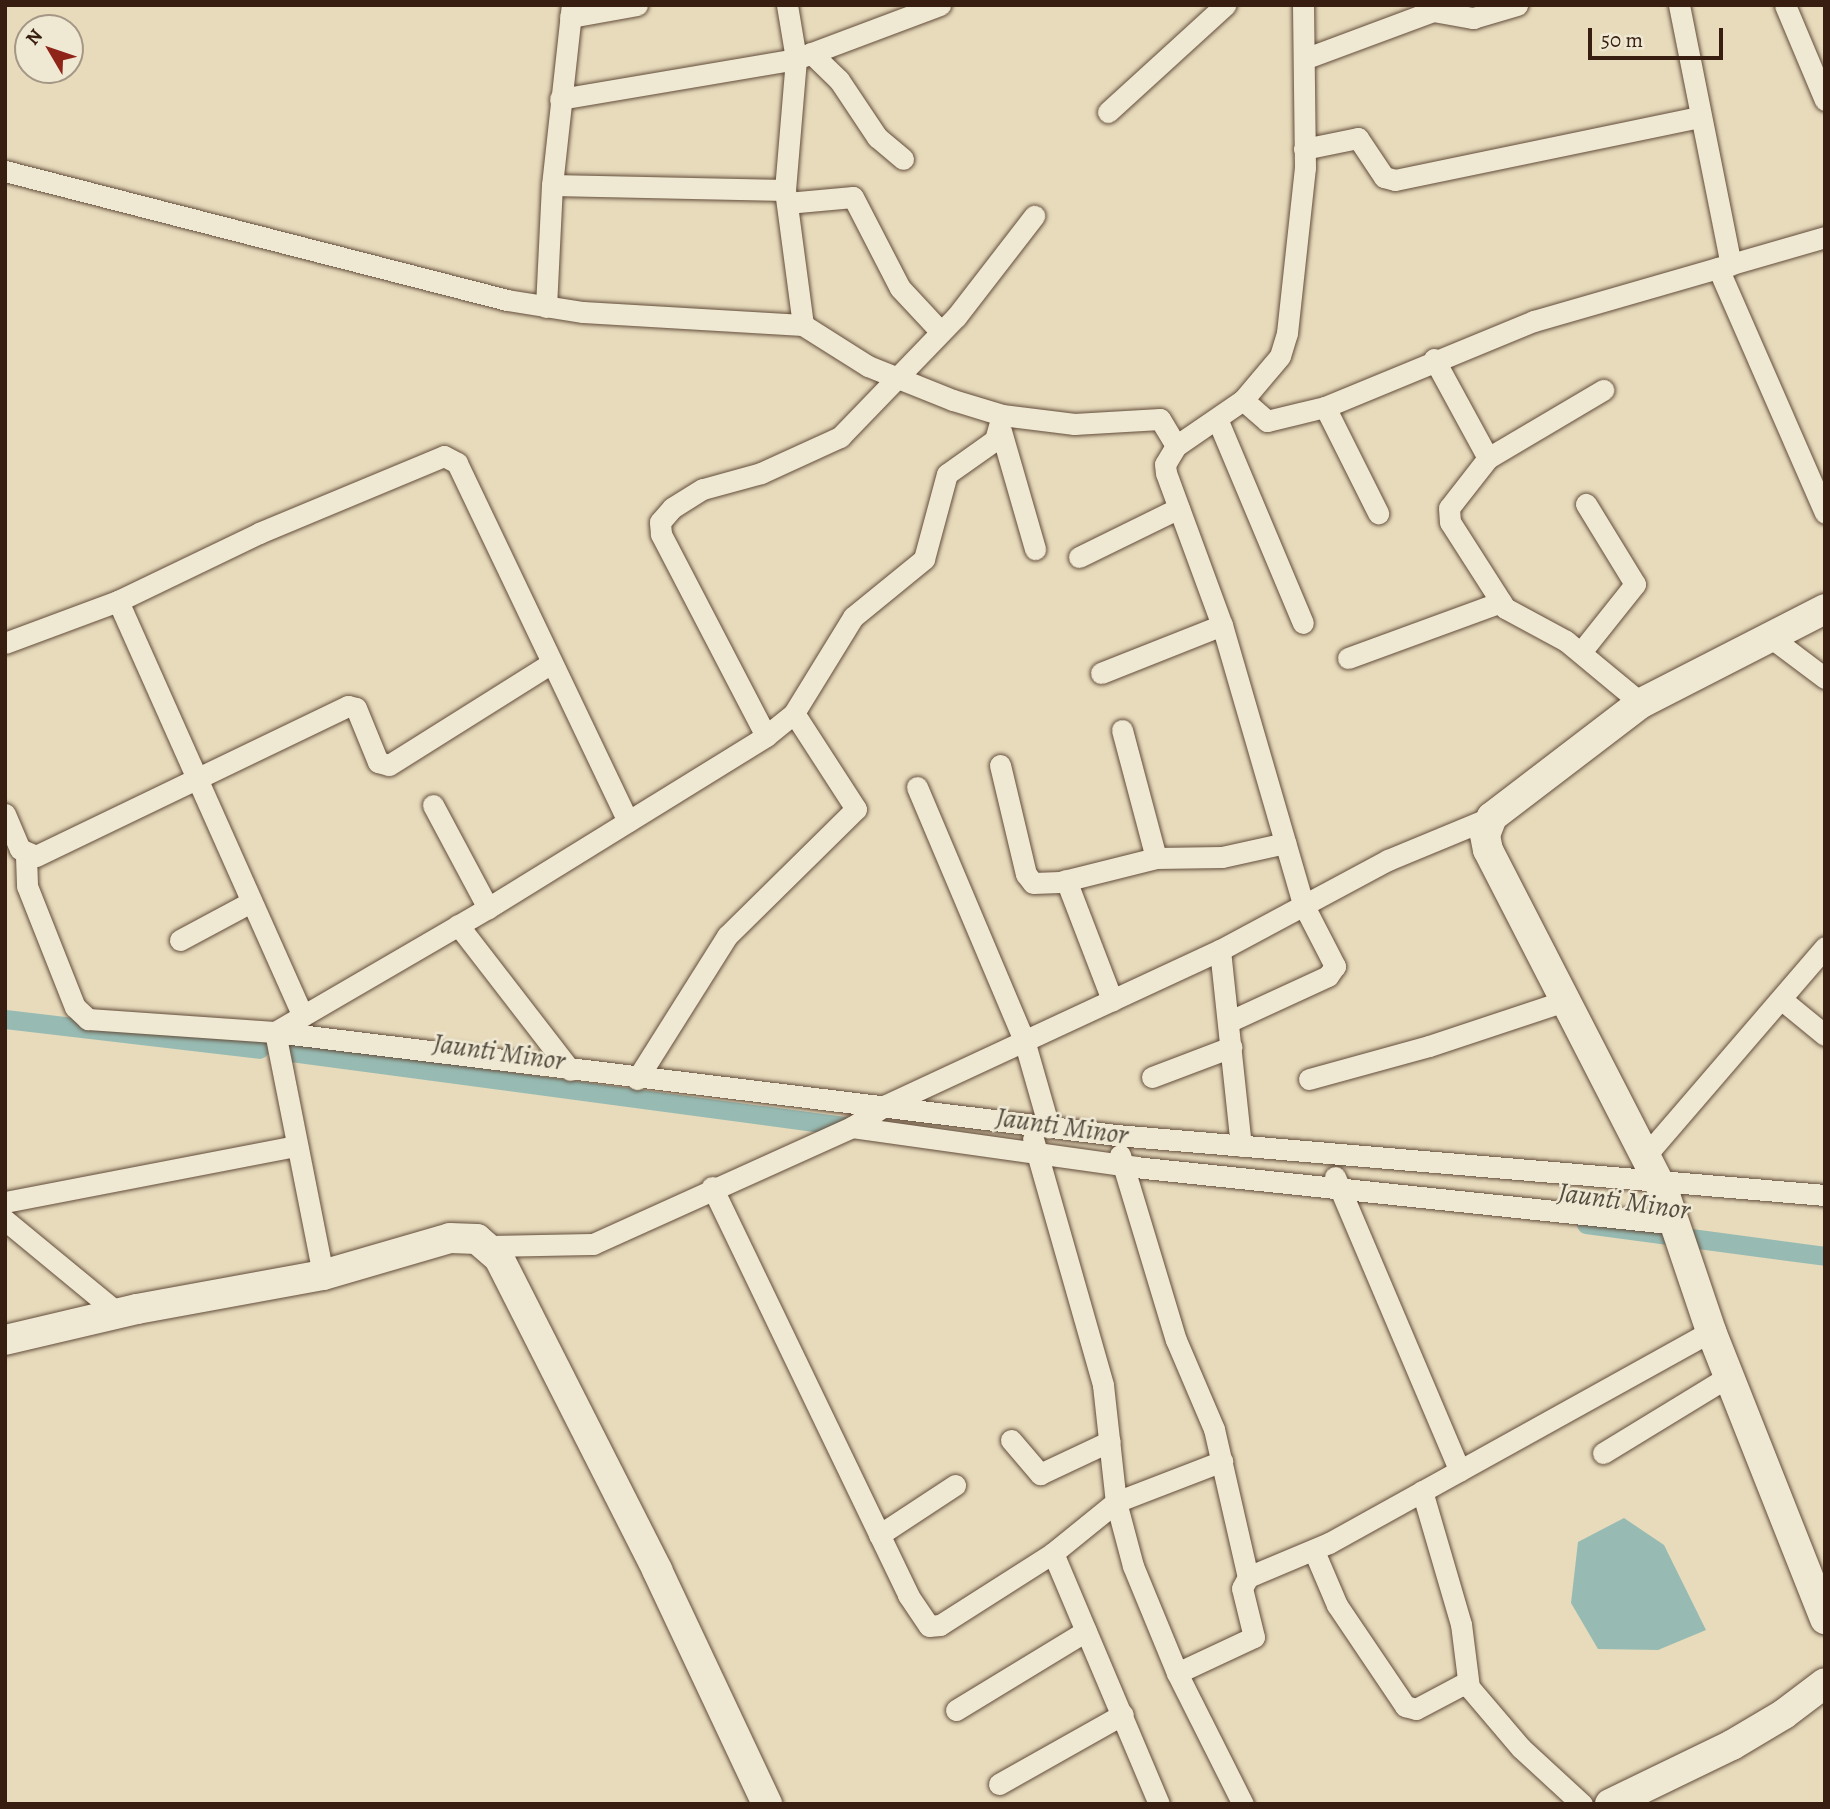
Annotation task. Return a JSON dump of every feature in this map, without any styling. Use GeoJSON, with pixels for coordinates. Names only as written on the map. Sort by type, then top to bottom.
{"type":"FeatureCollection","features":[{"type":"Feature","properties":{"kind":"street"},"geometry":{"type":"LineString","coordinates":[[546,307],[552,185],[571,11],[638,5]]}},
{"type":"Feature","properties":{"kind":"street"},"geometry":{"type":"LineString","coordinates":[[788,5],[803,56],[786,196],[803,325]]}},
{"type":"Feature","properties":{"kind":"street"},"geometry":{"type":"LineString","coordinates":[[1108,112],[1202,13],[1225,5]]}},
{"type":"Feature","properties":{"kind":"street"},"geometry":{"type":"LineString","coordinates":[[1228,1022],[1333,972],[1335,965],[1303,904],[1222,625],[1165,464],[1177,446],[1218,421],[1243,400],[1285,345],[1304,149],[1303,5]]}},
{"type":"Feature","properties":{"kind":"street"},"geometry":{"type":"LineString","coordinates":[[1304,59],[1433,11],[1473,18],[1517,5]]}},
{"type":"Feature","properties":{"kind":"street"},"geometry":{"type":"LineString","coordinates":[[1679,5],[1725,267],[1825,513]]}},
{"type":"Feature","properties":{"kind":"street"},"geometry":{"type":"LineString","coordinates":[[1785,5],[1825,100]]}},
{"type":"Feature","properties":{"kind":"street"},"geometry":{"type":"LineString","coordinates":[[560,99],[803,56],[930,7]]}},
{"type":"Feature","properties":{"kind":"street"},"geometry":{"type":"LineString","coordinates":[[803,56],[839,80],[877,137],[903,159]]}},
{"type":"Feature","properties":{"kind":"street"},"geometry":{"type":"LineString","coordinates":[[1304,149],[1358,138],[1384,177],[1395,180],[1699,117]]}},
{"type":"Feature","properties":{"kind":"street"},"geometry":{"type":"LineString","coordinates":[[5,171],[546,307],[803,325],[869,366],[1002,423],[1074,424],[1154,418],[1165,425],[1177,446]]}},
{"type":"Feature","properties":{"kind":"street"},"geometry":{"type":"LineString","coordinates":[[552,185],[853,197],[900,288],[941,332]]}},
{"type":"Feature","properties":{"kind":"street"},"geometry":{"type":"LineString","coordinates":[[765,736],[661,534],[660,522],[672,508],[702,489],[761,473],[826,445],[899,379],[941,332],[1034,216]]}},
{"type":"Feature","properties":{"kind":"street"},"geometry":{"type":"LineString","coordinates":[[1243,400],[1267,421],[1325,407],[1434,359],[1534,321],[1825,237]]}},
{"type":"Feature","properties":{"kind":"street"},"geometry":{"type":"LineString","coordinates":[[1434,359],[1488,458]]}},
{"type":"Feature","properties":{"kind":"street"},"geometry":{"type":"LineString","coordinates":[[1603,390],[1488,458],[1448,515],[1501,602],[1581,652],[1641,703]]}},
{"type":"Feature","properties":{"kind":"street"},"geometry":{"type":"LineString","coordinates":[[1325,407],[1378,513]]}},
{"type":"Feature","properties":{"kind":"street"},"geometry":{"type":"LineString","coordinates":[[1218,421],[1303,623]]}},
{"type":"Feature","properties":{"kind":"street"},"geometry":{"type":"LineString","coordinates":[[1002,423],[1035,549]]}},
{"type":"Feature","properties":{"kind":"street"},"geometry":{"type":"LineString","coordinates":[[275,1032],[488,908],[765,736],[794,713],[853,617],[924,559],[947,474],[1002,423]]}},
{"type":"Feature","properties":{"kind":"street"},"geometry":{"type":"LineString","coordinates":[[5,642],[118,601],[259,533],[444,456],[457,463],[550,664],[628,821]]}},
{"type":"Feature","properties":{"kind":"street"},"geometry":{"type":"LineString","coordinates":[[1581,652],[1635,584],[1586,504]]}},
{"type":"Feature","properties":{"kind":"street"},"geometry":{"type":"LineString","coordinates":[[1080,557],[1179,508]]}},
{"type":"Feature","properties":{"kind":"street"},"geometry":{"type":"LineString","coordinates":[[118,601],[303,1016]]}},
{"type":"Feature","properties":{"kind":"street"},"geometry":{"type":"LineString","coordinates":[[1348,658],[1501,602]]}},
{"type":"Feature","properties":{"kind":"street"},"geometry":{"type":"LineString","coordinates":[[488,1246],[593,1244],[1220,950],[1412,849],[1492,817],[1641,703],[1825,609]]}},
{"type":"Feature","properties":{"kind":"street"},"geometry":{"type":"LineString","coordinates":[[1101,673],[1222,625]]}},
{"type":"Feature","properties":{"kind":"street"},"geometry":{"type":"LineString","coordinates":[[1769,636],[1825,678]]}},
{"type":"Feature","properties":{"kind":"street"},"geometry":{"type":"LineString","coordinates":[[19,867],[36,856],[352,705],[378,762],[389,765],[550,664]]}},
{"type":"Feature","properties":{"kind":"street"},"geometry":{"type":"LineString","coordinates":[[637,1079],[727,936],[856,809],[794,713]]}},
{"type":"Feature","properties":{"kind":"street"},"geometry":{"type":"LineString","coordinates":[[1122,730],[1156,858]]}},
{"type":"Feature","properties":{"kind":"street"},"geometry":{"type":"LineString","coordinates":[[1000,765],[1029,880],[1041,885],[1156,858],[1222,857],[1285,843]]}},
{"type":"Feature","properties":{"kind":"street"},"geometry":{"type":"LineString","coordinates":[[917,787],[1024,1040],[1036,1136],[1102,1385],[1116,1502],[1133,1566],[1177,1673],[1242,1804]]}},
{"type":"Feature","properties":{"kind":"street"},"geometry":{"type":"LineString","coordinates":[[433,805],[488,908]]}},
{"type":"Feature","properties":{"kind":"street"},"geometry":{"type":"LineString","coordinates":[[5,814],[19,867],[80,1014],[88,1019],[188,1029],[275,1032],[637,1079],[868,1117],[1036,1136],[1119,1150],[1669,1204],[1825,1195]]}},
{"type":"Feature","properties":{"kind":"street"},"geometry":{"type":"LineString","coordinates":[[1492,817],[1485,835],[1488,850],[1564,1001],[1647,1154],[1669,1204],[1712,1331],[1825,1619]]}},
{"type":"Feature","properties":{"kind":"street"},"geometry":{"type":"LineString","coordinates":[[1066,880],[1112,1000]]}},
{"type":"Feature","properties":{"kind":"street"},"geometry":{"type":"LineString","coordinates":[[180,940],[251,902]]}},
{"type":"Feature","properties":{"kind":"street"},"geometry":{"type":"LineString","coordinates":[[458,925],[570,1070]]}},
{"type":"Feature","properties":{"kind":"street"},"geometry":{"type":"LineString","coordinates":[[1647,1154],[1825,947]]}},
{"type":"Feature","properties":{"kind":"street"},"geometry":{"type":"LineString","coordinates":[[1220,950],[1241,1146]]}},
{"type":"Feature","properties":{"kind":"street"},"geometry":{"type":"LineString","coordinates":[[1781,999],[1825,1035]]}},
{"type":"Feature","properties":{"kind":"street"},"geometry":{"type":"LineString","coordinates":[[1309,1079],[1429,1046],[1564,1001]]}},
{"type":"Feature","properties":{"kind":"street"},"geometry":{"type":"LineString","coordinates":[[275,1032],[323,1275]]}},
{"type":"Feature","properties":{"kind":"street"},"geometry":{"type":"LineString","coordinates":[[1152,1077],[1231,1047]]}},
{"type":"Feature","properties":{"kind":"street"},"geometry":{"type":"LineString","coordinates":[[868,1117],[1036,1136],[1119,1150],[1241,1146],[1334,1171],[1669,1204]]}},
{"type":"Feature","properties":{"kind":"street"},"geometry":{"type":"LineString","coordinates":[[5,1202],[296,1146]]}},
{"type":"Feature","properties":{"kind":"street"},"geometry":{"type":"LineString","coordinates":[[1119,1150],[1176,1340],[1214,1429],[1248,1577]]}},
{"type":"Feature","properties":{"kind":"street"},"geometry":{"type":"LineString","coordinates":[[1334,1171],[1461,1471]]}},
{"type":"Feature","properties":{"kind":"street"},"geometry":{"type":"LineString","coordinates":[[712,1187],[908,1595],[932,1627],[1053,1553],[1116,1502],[1222,1461]]}},
{"type":"Feature","properties":{"kind":"street"},"geometry":{"type":"LineString","coordinates":[[5,1220],[118,1313]]}},
{"type":"Feature","properties":{"kind":"street"},"geometry":{"type":"LineString","coordinates":[[5,1340],[118,1313],[323,1275],[450,1238],[477,1239],[499,1258],[657,1570],[767,1804]]}},
{"type":"Feature","properties":{"kind":"street"},"geometry":{"type":"LineString","coordinates":[[1177,1673],[1254,1637],[1242,1588],[1248,1577],[1314,1551],[1712,1331]]}},
{"type":"Feature","properties":{"kind":"street"},"geometry":{"type":"LineString","coordinates":[[1603,1453],[1730,1376]]}},
{"type":"Feature","properties":{"kind":"street"},"geometry":{"type":"LineString","coordinates":[[1011,1440],[1040,1474],[1110,1441]]}},
{"type":"Feature","properties":{"kind":"street"},"geometry":{"type":"LineString","coordinates":[[879,1535],[955,1485]]}},
{"type":"Feature","properties":{"kind":"street"},"geometry":{"type":"LineString","coordinates":[[1422,1491],[1458,1613],[1467,1682],[1521,1748],[1582,1804]]}},
{"type":"Feature","properties":{"kind":"street"},"geometry":{"type":"LineString","coordinates":[[1314,1551],[1337,1605],[1405,1706],[1416,1709],[1467,1682]]}},
{"type":"Feature","properties":{"kind":"street"},"geometry":{"type":"LineString","coordinates":[[1053,1553],[1159,1804]]}},
{"type":"Feature","properties":{"kind":"street"},"geometry":{"type":"LineString","coordinates":[[956,1710],[1086,1631]]}},
{"type":"Feature","properties":{"kind":"street"},"geometry":{"type":"LineString","coordinates":[[1610,1804],[1732,1745],[1784,1714],[1825,1683]]}},
{"type":"Feature","properties":{"kind":"street"},"geometry":{"type":"LineString","coordinates":[[999,1784],[1123,1714]]}},
{"type":"Feature","properties":{"kind":"water"},"geometry":{"type":"Polygon","coordinates":[[[1624,1518],[1664,1545],[1706,1630],[1658,1650],[1598,1649],[1571,1603],[1578,1542],[1624,1518]]]}},
{"type":"Feature","properties":{"kind":"waterway","name":"Jaunti Minor"},"geometry":{"type":"LineString","coordinates":[[5,1019],[259,1049]]}},
{"type":"Feature","properties":{"kind":"waterway","name":"Jaunti Minor"},"geometry":{"type":"LineString","coordinates":[[291,1052],[859,1128]]}},
{"type":"Feature","properties":{"kind":"waterway","name":"Jaunti Minor"},"geometry":{"type":"LineString","coordinates":[[1586,1224],[1825,1256]]}}]}
